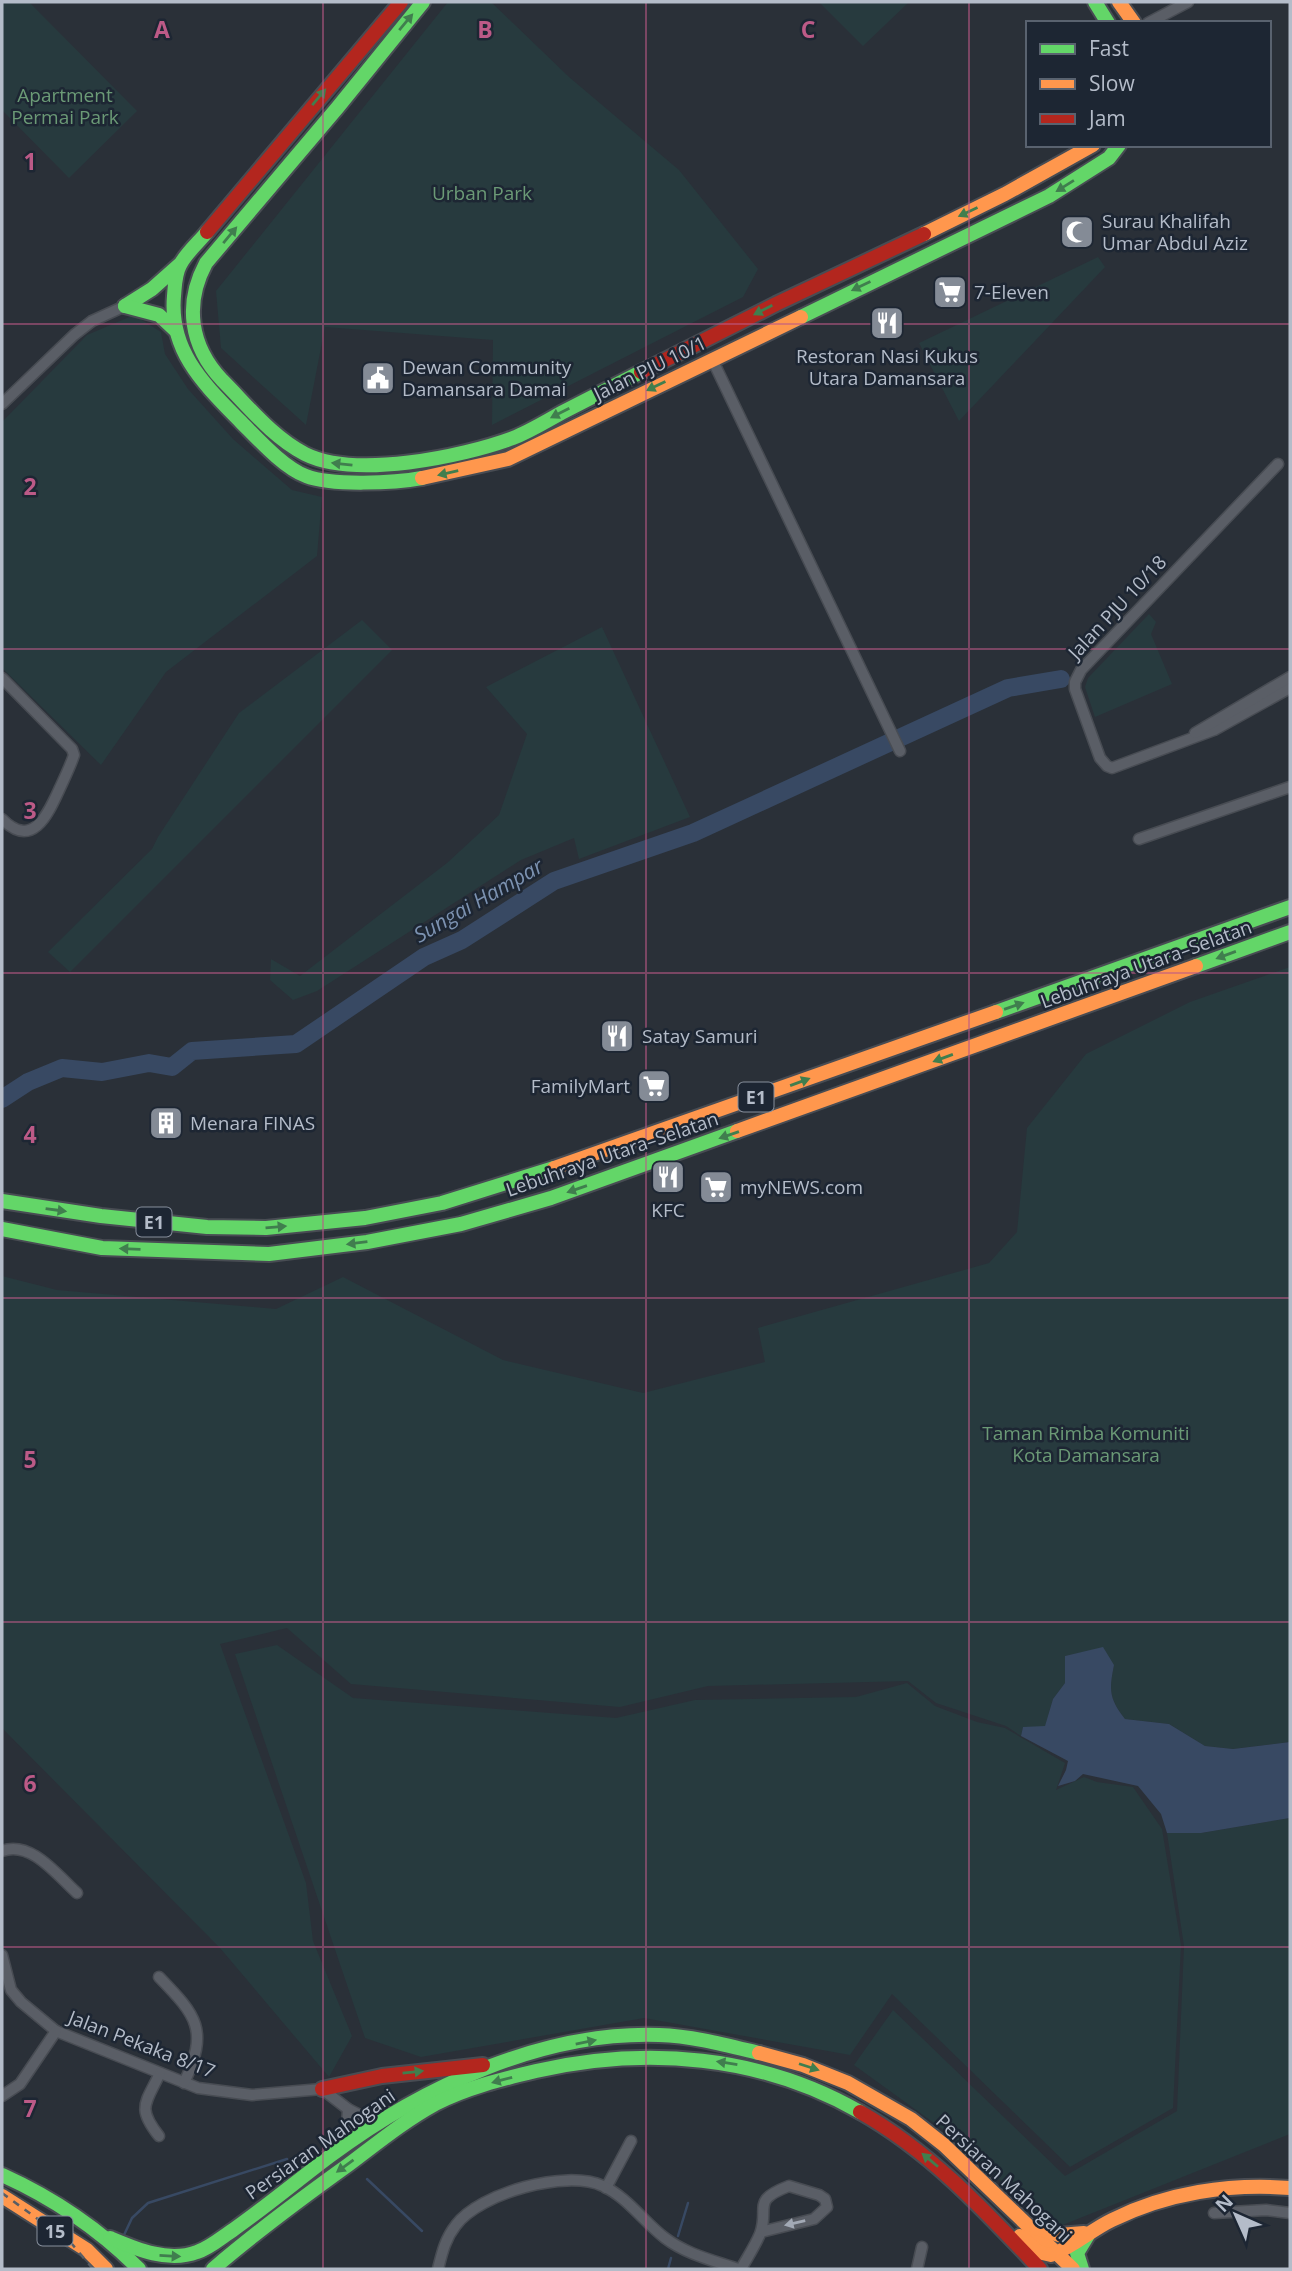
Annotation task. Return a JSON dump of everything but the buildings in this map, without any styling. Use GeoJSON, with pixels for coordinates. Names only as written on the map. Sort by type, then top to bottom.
{"type":"FeatureCollection","features":[{"type":"Feature","properties":{"kind":"main road","name":"Jalan PJU 10/1"},"geometry":{"type":"LineString","coordinates":[[401,2],[181,263],[173,293],[175,330],[201,382],[289,466],[304,476],[333,483],[418,479],[508,459],[1049,196],[1109,158],[1117,147]]}},
{"type":"Feature","properties":{"kind":"main road","name":"Jalan PJU 10/1"},"geometry":{"type":"LineString","coordinates":[[423,2],[198,276],[191,308],[202,352],[214,371],[288,443],[311,458],[340,465],[369,465],[426,458],[506,441],[802,291],[1036,180],[1090,147]]}},
{"type":"Feature","properties":{"kind":"main road"},"geometry":{"type":"LineString","coordinates":[[1095,2],[1107,21]]}},
{"type":"Feature","properties":{"kind":"main road"},"geometry":{"type":"LineString","coordinates":[[1119,2],[1133,21]]}},
{"type":"Feature","properties":{"kind":"main road"},"geometry":{"type":"LineString","coordinates":[[283,140],[314,124],[375,59]]}},
{"type":"Feature","properties":{"kind":"main road"},"geometry":{"type":"LineString","coordinates":[[919,235],[979,229]]}},
{"type":"Feature","properties":{"kind":"main road"},"geometry":{"type":"LineString","coordinates":[[125,306],[152,289],[181,263]]}},
{"type":"Feature","properties":{"kind":"main road"},"geometry":{"type":"LineString","coordinates":[[125,306],[159,315],[175,330]]}},
{"type":"Feature","properties":{"kind":"main road"},"geometry":{"type":"LineString","coordinates":[[594,417],[632,377]]}},
{"type":"Feature","properties":{"kind":"main road"},"geometry":{"type":"LineString","coordinates":[[201,382],[260,417]]}},
{"type":"Feature","properties":{"kind":"main road","name":"Lebuhraya Utara–Selatan"},"geometry":{"type":"LineString","coordinates":[[2,1201],[101,1216],[208,1227],[254,1228],[365,1218],[442,1203],[675,1126],[1290,907]]}},
{"type":"Feature","properties":{"kind":"main road","name":"Lebuhraya Utara–Selatan"},"geometry":{"type":"LineString","coordinates":[[2,1229],[102,1248],[269,1254],[367,1242],[461,1224],[551,1198],[1290,932]]}},
{"type":"Feature","properties":{"kind":"main road","name":"Persiaran Mahogani"},"geometry":{"type":"LineString","coordinates":[[106,2236],[143,2252],[161,2256],[182,2256],[198,2252],[376,2124],[432,2092],[499,2063],[562,2046],[598,2039],[648,2035],[707,2041],[789,2060],[827,2072],[896,2109],[933,2135],[1073,2269]]}},
{"type":"Feature","properties":{"kind":"main road","name":"Persiaran Mahogani"},"geometry":{"type":"LineString","coordinates":[[213,2269],[256,2233],[400,2126],[434,2105],[478,2086],[551,2066],[650,2055],[743,2066],[785,2077],[849,2105],[885,2126],[917,2150],[980,2206],[1040,2269]]}},
{"type":"Feature","properties":{"kind":"main road"},"geometry":{"type":"LineString","coordinates":[[322,2089],[382,2076],[499,2063]]}},
{"type":"Feature","properties":{"kind":"main road","name":"15"},"geometry":{"type":"LineString","coordinates":[[2,2175],[33,2190],[106,2236],[139,2269]]}},
{"type":"Feature","properties":{"kind":"main road"},"geometry":{"type":"LineString","coordinates":[[980,2206],[998,2216],[1040,2253],[1050,2255],[1057,2254],[1091,2232],[1125,2215],[1161,2201],[1266,2184],[1290,2188]]}},
{"type":"Feature","properties":{"kind":"main road","name":"15"},"geometry":{"type":"LineString","coordinates":[[2,2196],[87,2250],[106,2269]]}},
{"type":"Feature","properties":{"kind":"main road"},"geometry":{"type":"LineString","coordinates":[[1022,2220],[1051,2235],[1091,2232]]}},
{"type":"Feature","properties":{"kind":"main road"},"geometry":{"type":"LineString","coordinates":[[1082,2269],[1077,2253],[1091,2232]]}},
{"type":"Feature","properties":{"kind":"main road"},"geometry":{"type":"LineString","coordinates":[[1057,2254],[1057,2269]]}},
{"type":"Feature","properties":{"kind":"street"},"geometry":{"type":"LineString","coordinates":[[1152,21],[1188,2]]}},
{"type":"Feature","properties":{"kind":"street"},"geometry":{"type":"LineString","coordinates":[[2,404],[74,335],[92,321],[125,306]]}},
{"type":"Feature","properties":{"kind":"street"},"geometry":{"type":"LineString","coordinates":[[712,359],[900,751]]}},
{"type":"Feature","properties":{"kind":"street","name":"Jalan PJU 10/18"},"geometry":{"type":"LineString","coordinates":[[1278,464],[1077,675],[1075,689],[1100,758],[1107,766],[1118,767],[1214,730],[1290,688]]}},
{"type":"Feature","properties":{"kind":"street","name":"Jalan PJU 10/18"},"geometry":{"type":"LineString","coordinates":[[1183,741],[1209,723],[1290,677]]}},
{"type":"Feature","properties":{"kind":"street"},"geometry":{"type":"LineString","coordinates":[[2,678],[72,749],[74,755],[43,821],[33,830],[11,828],[2,819]]}},
{"type":"Feature","properties":{"kind":"street"},"geometry":{"type":"LineString","coordinates":[[1139,839],[1290,787]]}},
{"type":"Feature","properties":{"kind":"street"},"geometry":{"type":"LineString","coordinates":[[2,1851],[17,1847],[29,1851],[77,1893]]}},
{"type":"Feature","properties":{"kind":"street","name":"Jalan Pekaka 8/17"},"geometry":{"type":"LineString","coordinates":[[2,1955],[11,1990],[21,2002],[56,2031],[184,2083],[224,2093],[252,2095],[322,2089]]}},
{"type":"Feature","properties":{"kind":"street"},"geometry":{"type":"LineString","coordinates":[[159,1978],[187,2006],[198,2037],[196,2051],[184,2083]]}},
{"type":"Feature","properties":{"kind":"street"},"geometry":{"type":"LineString","coordinates":[[2,2096],[20,2084],[56,2031]]}},
{"type":"Feature","properties":{"kind":"street"},"geometry":{"type":"LineString","coordinates":[[159,2136],[147,2121],[144,2107],[160,2073]]}},
{"type":"Feature","properties":{"kind":"street"},"geometry":{"type":"LineString","coordinates":[[322,2089],[348,2109],[376,2124],[385,2127],[400,2126]]}},
{"type":"Feature","properties":{"kind":"street"},"geometry":{"type":"LineString","coordinates":[[346,2146],[348,2109]]}},
{"type":"Feature","properties":{"kind":"street"},"geometry":{"type":"LineString","coordinates":[[606,2188],[631,2141]]}},
{"type":"Feature","properties":{"kind":"street"},"geometry":{"type":"LineString","coordinates":[[438,2269],[443,2246],[456,2224],[470,2211],[492,2199],[541,2182],[565,2179],[584,2181],[614,2192],[663,2236],[684,2250],[739,2269],[761,2232],[762,2205],[768,2197],[789,2186],[819,2194],[825,2199],[827,2207],[814,2218],[761,2232]]}},
{"type":"Feature","properties":{"kind":"street"},"geometry":{"type":"LineString","coordinates":[[1214,2213],[1266,2210],[1290,2213]]}},
{"type":"Feature","properties":{"kind":"street"},"geometry":{"type":"LineString","coordinates":[[917,2269],[922,2247]]}},
{"type":"Feature","properties":{"kind":"green space","name":"Apartment Permai Park"},"geometry":{"type":"Polygon","coordinates":[[[2,2],[29,2],[137,111],[69,178],[2,110],[2,2]]]}},
{"type":"Feature","properties":{"kind":"green space","name":"Urban Park"},"geometry":{"type":"Polygon","coordinates":[[[448,2],[491,2],[569,77],[679,170],[758,269],[743,297],[492,425],[493,340],[325,327],[306,425],[221,348],[216,291],[448,2]]]}},
{"type":"Feature","properties":{"kind":"green space"},"geometry":{"type":"Polygon","coordinates":[[[819,2],[909,2],[863,46],[819,2]]]}},
{"type":"Feature","properties":{"kind":"green space"},"geometry":{"type":"Polygon","coordinates":[[[1098,257],[1105,267],[959,421],[919,343],[1098,257]]]}},
{"type":"Feature","properties":{"kind":"green space"},"geometry":{"type":"Polygon","coordinates":[[[134,315],[161,332],[165,354],[188,389],[233,439],[292,490],[322,497],[317,556],[166,672],[101,765],[2,668],[2,422],[87,335],[134,315]]]}},
{"type":"Feature","properties":{"kind":"green space"},"geometry":{"type":"Polygon","coordinates":[[[1149,614],[1156,622],[1151,634],[1172,684],[1095,717],[1085,687],[1088,678],[1149,614]]]}},
{"type":"Feature","properties":{"kind":"green space"},"geometry":{"type":"Polygon","coordinates":[[[362,620],[392,650],[70,972],[48,952],[152,849],[239,713],[362,620]]]}},
{"type":"Feature","properties":{"kind":"green space"},"geometry":{"type":"Polygon","coordinates":[[[602,627],[690,817],[579,859],[574,838],[521,860],[317,991],[293,1000],[270,980],[271,959],[300,976],[447,863],[499,815],[527,734],[486,687],[602,627]]]}},
{"type":"Feature","properties":{"kind":"green space","name":"Taman Rimba Komuniti Kota Damansara"},"geometry":{"type":"Polygon","coordinates":[[[1290,967],[1290,1742],[1233,1749],[1205,1746],[1169,1724],[1125,1719],[1112,1694],[1114,1665],[1084,1652],[1065,1656],[1065,1683],[1053,1699],[1045,1727],[1023,1727],[1021,1736],[1006,1726],[936,1703],[908,1681],[708,1686],[620,1707],[351,1684],[287,1628],[220,1644],[306,1883],[313,1941],[352,2036],[329,2077],[220,1948],[2,1728],[2,1276],[57,1290],[276,1309],[343,1277],[503,1360],[643,1393],[765,1362],[758,1328],[989,1263],[1017,1232],[1027,1128],[1086,1054],[1190,1002],[1290,967]]]}},
{"type":"Feature","properties":{"kind":"green space"},"geometry":{"type":"Polygon","coordinates":[[[277,1645],[353,1698],[616,1718],[695,1700],[856,1697],[907,1683],[935,1706],[977,1722],[1005,1728],[1065,1763],[1056,1790],[1084,1777],[1097,1782],[1133,1787],[1162,1829],[1181,1945],[1173,2108],[1070,2167],[892,1994],[850,2055],[644,2018],[421,2057],[365,2038],[235,1654],[277,1645]]]}},
{"type":"Feature","properties":{"kind":"green space"},"geometry":{"type":"Polygon","coordinates":[[[1290,1818],[1290,2134],[1055,2228],[941,2128],[854,2065],[893,2010],[1065,2176],[1177,2111],[1184,1946],[1167,1833],[1201,1833],[1290,1818]]]}},
{"type":"Feature","properties":{"kind":"water"},"geometry":{"type":"Polygon","coordinates":[[[1103,1647],[1114,1665],[1111,1681],[1113,1700],[1125,1719],[1169,1724],[1205,1746],[1233,1749],[1290,1742],[1290,1818],[1201,1833],[1167,1833],[1161,1814],[1138,1786],[1083,1774],[1075,1781],[1058,1786],[1068,1761],[1021,1736],[1023,1727],[1045,1726],[1053,1699],[1065,1683],[1065,1656],[1103,1647]]]}},
{"type":"Feature","properties":{"kind":"waterway","name":"Sungai Hampar"},"geometry":{"type":"LineString","coordinates":[[2,1099],[28,1082],[62,1068],[102,1072],[149,1063],[172,1067],[192,1051],[296,1044],[424,957],[462,940],[554,881],[693,833],[1008,688],[1061,679]]}},
{"type":"Feature","properties":{"kind":"waterway"},"geometry":{"type":"LineString","coordinates":[[124,2235],[132,2218],[148,2203],[287,2159]]}},
{"type":"Feature","properties":{"kind":"waterway"},"geometry":{"type":"LineString","coordinates":[[367,2179],[422,2231]]}},
{"type":"Feature","properties":{"kind":"waterway"},"geometry":{"type":"LineString","coordinates":[[678,2236],[688,2203]]}},
{"type":"Feature","properties":{"kind":"waterway"},"geometry":{"type":"LineString","coordinates":[[668,2269],[671,2258]]}},
{"type":"Feature","properties":{"kind":"railway"},"geometry":{"type":"LineString","coordinates":[[2,2193],[72,2244],[93,2269]]}},
{"type":"Feature","properties":{"kind":"traffic: fast"},"geometry":{"type":"LineString","coordinates":[[423,2],[206,263],[199,278],[193,309],[197,339],[211,367],[261,420],[293,447],[326,461],[351,465],[379,465],[438,458],[513,438],[641,372]]}},
{"type":"Feature","properties":{"kind":"traffic: fast"},"geometry":{"type":"LineString","coordinates":[[1095,2],[1107,21]]}},
{"type":"Feature","properties":{"kind":"traffic: fast"},"geometry":{"type":"LineString","coordinates":[[801,317],[1049,196],[1109,158],[1117,147]]}},
{"type":"Feature","properties":{"kind":"traffic: fast"},"geometry":{"type":"LineString","coordinates":[[207,232],[178,268],[174,316],[184,351],[215,395],[272,452],[289,467],[306,476],[347,482],[422,478]]}},
{"type":"Feature","properties":{"kind":"traffic: fast"},"geometry":{"type":"LineString","coordinates":[[125,306],[152,289],[179,265]]}},
{"type":"Feature","properties":{"kind":"traffic: fast"},"geometry":{"type":"LineString","coordinates":[[125,306],[159,315],[175,330]]}},
{"type":"Feature","properties":{"kind":"traffic: fast"},"geometry":{"type":"LineString","coordinates":[[996,1012],[1290,907]]}},
{"type":"Feature","properties":{"kind":"traffic: fast"},"geometry":{"type":"LineString","coordinates":[[1196,966],[1290,932]]}},
{"type":"Feature","properties":{"kind":"traffic: fast"},"geometry":{"type":"LineString","coordinates":[[2,1229],[102,1248],[269,1254],[367,1242],[461,1224],[551,1198],[737,1131]]}},
{"type":"Feature","properties":{"kind":"traffic: fast"},"geometry":{"type":"LineString","coordinates":[[2,1201],[101,1216],[207,1227],[266,1228],[365,1218],[442,1203],[554,1168]]}},
{"type":"Feature","properties":{"kind":"traffic: fast"},"geometry":{"type":"LineString","coordinates":[[110,2238],[141,2250],[164,2255],[186,2255],[202,2250],[246,2221],[330,2156],[404,2107],[444,2086],[528,2053],[615,2036],[659,2035],[697,2039],[759,2053]]}},
{"type":"Feature","properties":{"kind":"traffic: fast"},"geometry":{"type":"LineString","coordinates":[[213,2269],[390,2133],[435,2104],[484,2084],[523,2074],[577,2063],[619,2059],[702,2061],[743,2067],[783,2078],[860,2112]]}},
{"type":"Feature","properties":{"kind":"traffic: fast"},"geometry":{"type":"LineString","coordinates":[[2,2175],[75,2216],[139,2269]]}},
{"type":"Feature","properties":{"kind":"traffic: fast"},"geometry":{"type":"LineString","coordinates":[[1082,2269],[1077,2253],[1088,2235]]}},
{"type":"Feature","properties":{"kind":"traffic: slow"},"geometry":{"type":"LineString","coordinates":[[1119,2],[1133,21]]}},
{"type":"Feature","properties":{"kind":"traffic: slow"},"geometry":{"type":"LineString","coordinates":[[924,234],[1005,194],[1089,147]]}},
{"type":"Feature","properties":{"kind":"traffic: slow"},"geometry":{"type":"LineString","coordinates":[[422,478],[508,459],[801,317]]}},
{"type":"Feature","properties":{"kind":"traffic: slow"},"geometry":{"type":"LineString","coordinates":[[737,1131],[1196,966]]}},
{"type":"Feature","properties":{"kind":"traffic: slow"},"geometry":{"type":"LineString","coordinates":[[554,1168],[996,1012]]}},
{"type":"Feature","properties":{"kind":"traffic: slow"},"geometry":{"type":"LineString","coordinates":[[759,2053],[803,2065],[848,2083],[911,2119],[944,2145],[1073,2269]]}},
{"type":"Feature","properties":{"kind":"traffic: slow"},"geometry":{"type":"LineString","coordinates":[[1020,2236],[1038,2252],[1051,2255],[1112,2220],[1154,2203],[1222,2189],[1290,2188]]}},
{"type":"Feature","properties":{"kind":"traffic: slow"},"geometry":{"type":"LineString","coordinates":[[2,2196],[87,2250],[106,2269]]}},
{"type":"Feature","properties":{"kind":"traffic: slow"},"geometry":{"type":"LineString","coordinates":[[1036,2228],[1059,2235],[1084,2233]]}},
{"type":"Feature","properties":{"kind":"traffic: jam"},"geometry":{"type":"LineString","coordinates":[[207,232],[401,2]]}},
{"type":"Feature","properties":{"kind":"traffic: jam"},"geometry":{"type":"LineString","coordinates":[[641,372],[924,234]]}},
{"type":"Feature","properties":{"kind":"traffic: jam"},"geometry":{"type":"LineString","coordinates":[[322,2089],[382,2076],[483,2065]]}},
{"type":"Feature","properties":{"kind":"traffic: jam"},"geometry":{"type":"LineString","coordinates":[[860,2112],[934,2164],[978,2204],[1040,2269]]}},
{"type":"Feature","properties":{"kind":"place","name":"Surau Khalifah Umar Abdul Aziz"},"geometry":{"type":"Point","coordinates":[1077,232]}},
{"type":"Feature","properties":{"kind":"place","name":"7-Eleven"},"geometry":{"type":"Point","coordinates":[950,292]}},
{"type":"Feature","properties":{"kind":"place","name":"Restoran Nasi Kukus Utara Damansara"},"geometry":{"type":"Point","coordinates":[887,323]}},
{"type":"Feature","properties":{"kind":"place","name":"Dewan Community Damansara Damai"},"geometry":{"type":"Point","coordinates":[378,378]}},
{"type":"Feature","properties":{"kind":"place","name":"Satay Samuri"},"geometry":{"type":"Point","coordinates":[617,1036]}},
{"type":"Feature","properties":{"kind":"place","name":"FamilyMart"},"geometry":{"type":"Point","coordinates":[654,1086]}},
{"type":"Feature","properties":{"kind":"place","name":"Menara FINAS"},"geometry":{"type":"Point","coordinates":[166,1123]}},
{"type":"Feature","properties":{"kind":"place","name":"KFC"},"geometry":{"type":"Point","coordinates":[668,1177]}},
{"type":"Feature","properties":{"kind":"place","name":"myNEWS.com"},"geometry":{"type":"Point","coordinates":[716,1187]}}]}
